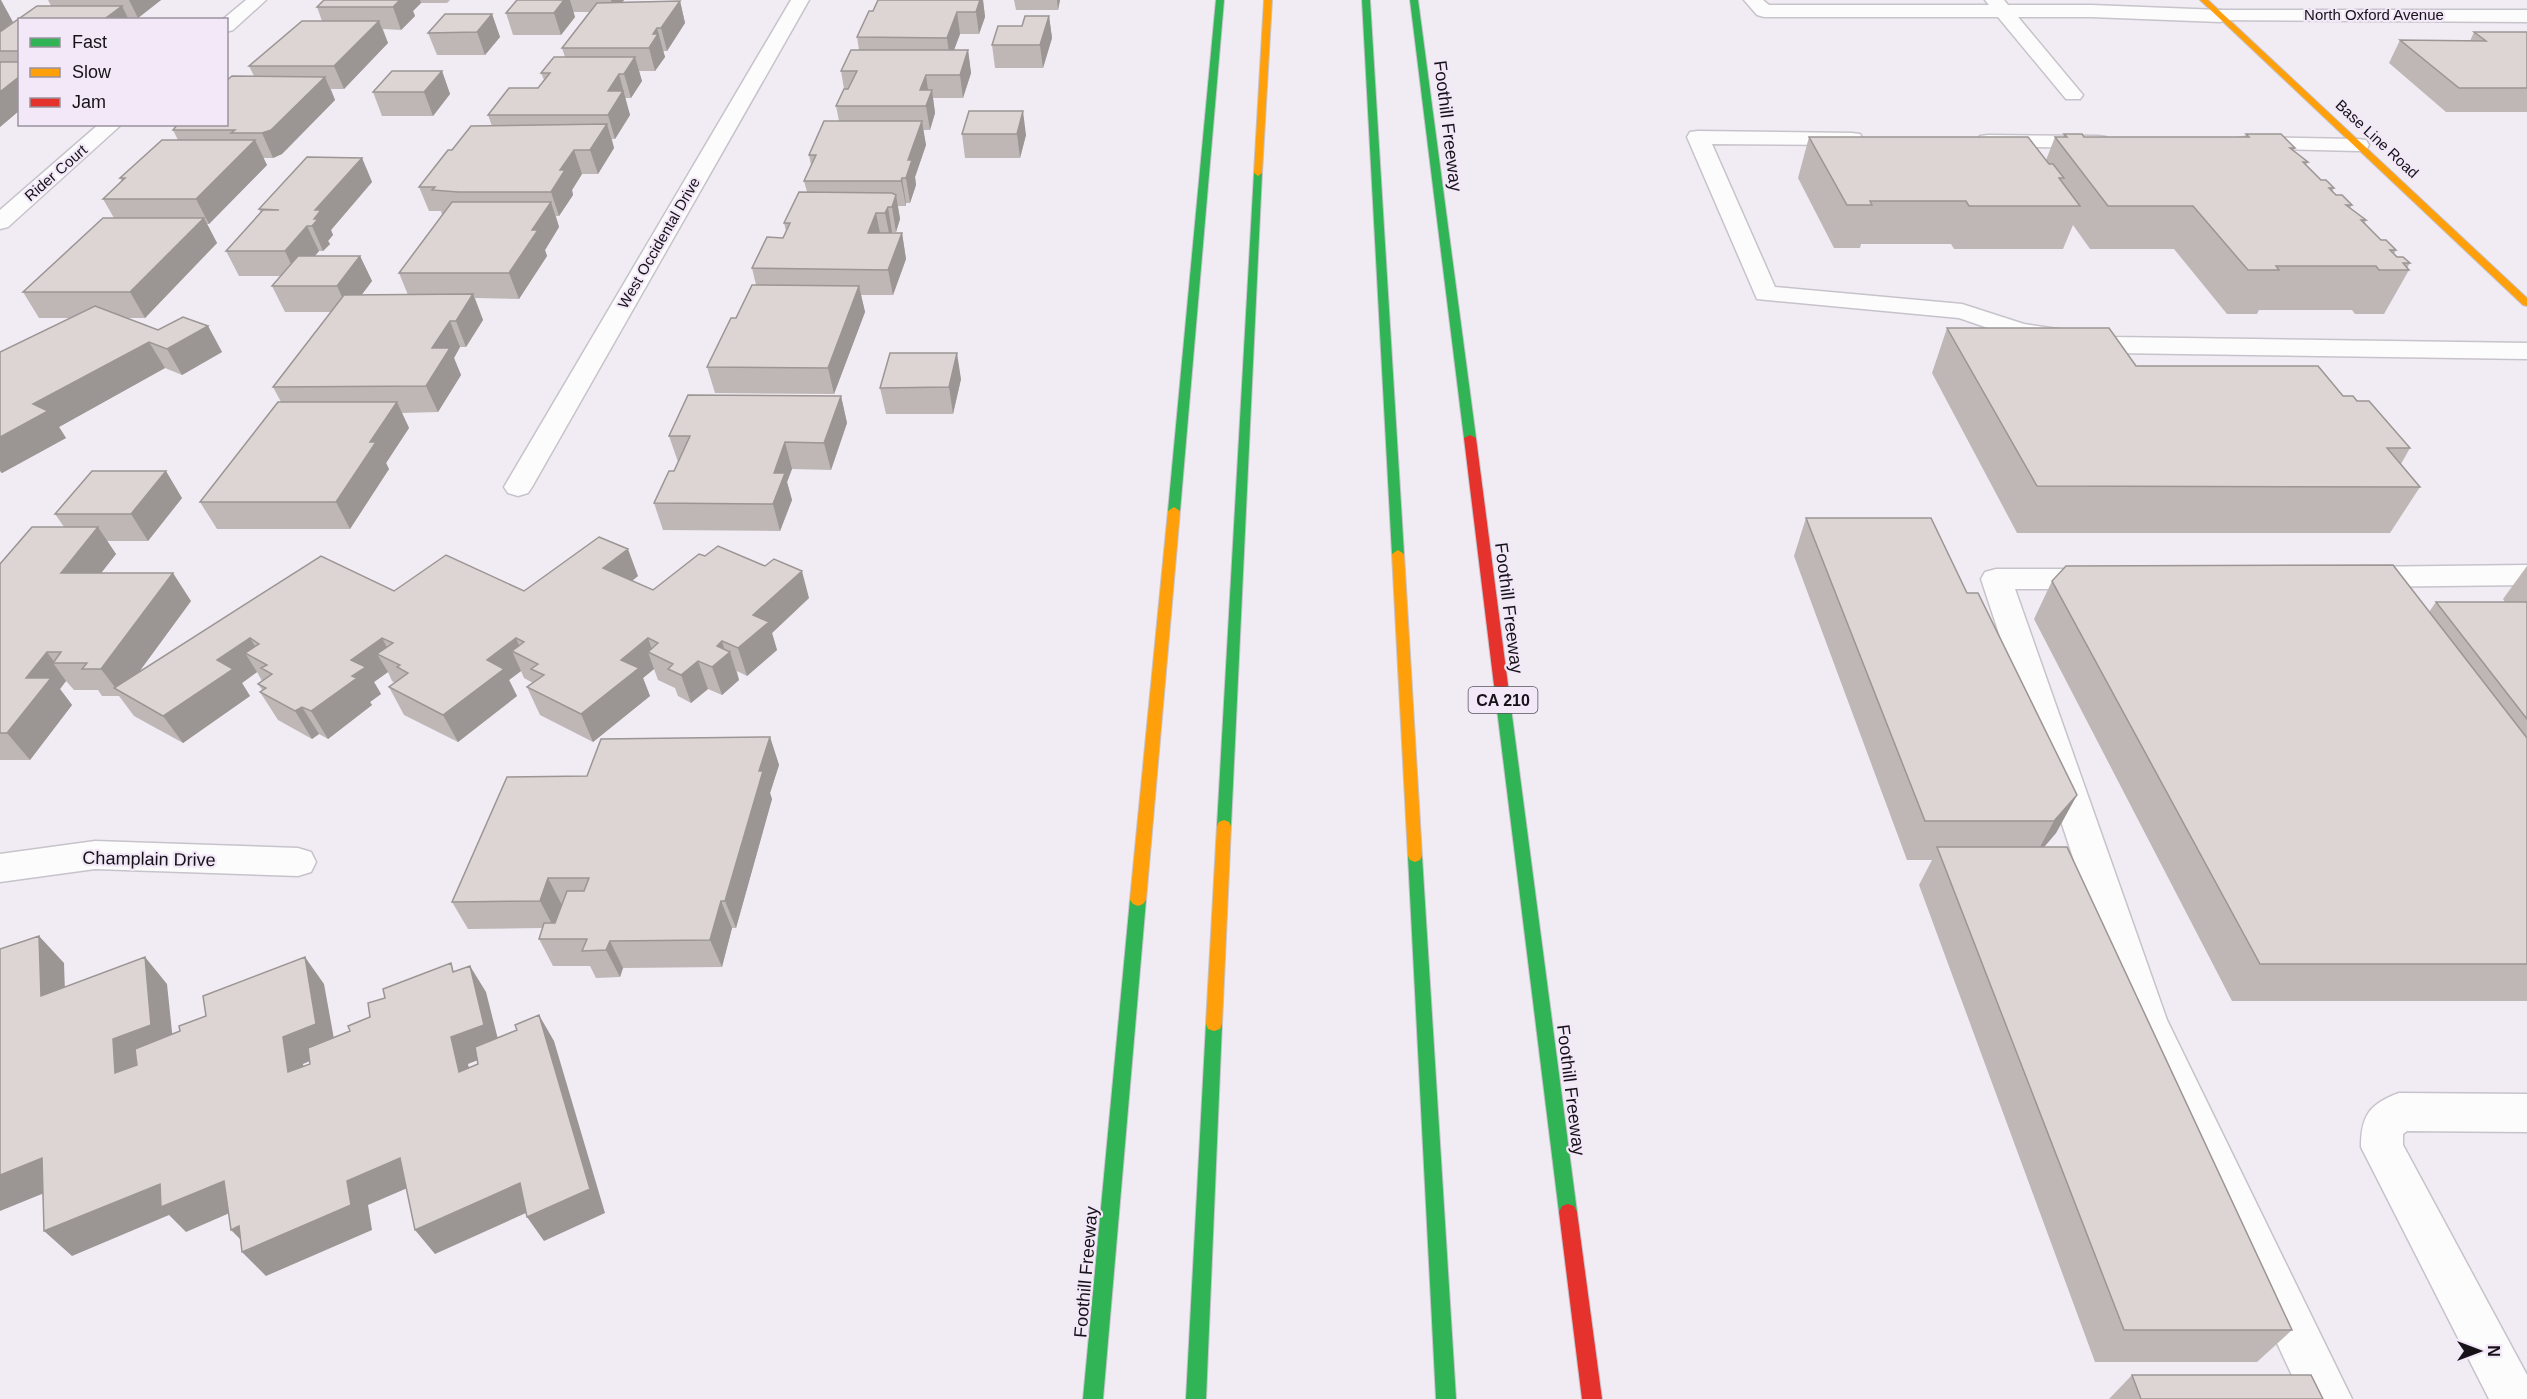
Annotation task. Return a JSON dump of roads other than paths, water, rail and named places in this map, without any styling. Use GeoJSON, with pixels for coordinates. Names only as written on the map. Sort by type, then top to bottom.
{"type":"FeatureCollection","features":[{"type":"Feature","properties":{"kind":"main road","name":"Foothill Freeway"},"geometry":{"type":"LineString","coordinates":[[1092,1399],[1220,0]]}},
{"type":"Feature","properties":{"kind":"main road"},"geometry":{"type":"LineString","coordinates":[[1196,1399],[1237,567],[1268,0]]}},
{"type":"Feature","properties":{"kind":"main road"},"geometry":{"type":"LineString","coordinates":[[1365,0],[1446,1399]]}},
{"type":"Feature","properties":{"kind":"main road","name":"Foothill Freeway"},"geometry":{"type":"LineString","coordinates":[[1414,0],[1592,1399]]}},
{"type":"Feature","properties":{"kind":"main road","name":"Base Line Road"},"geometry":{"type":"LineString","coordinates":[[2204,0],[2527,303]]}},
{"type":"Feature","properties":{"kind":"street"},"geometry":{"type":"LineString","coordinates":[[228,24],[257,0]]}},
{"type":"Feature","properties":{"kind":"street","name":"West Occidental Drive"},"geometry":{"type":"LineString","coordinates":[[518,487],[800,0]]}},
{"type":"Feature","properties":{"kind":"street","name":"North Oxford Avenue"},"geometry":{"type":"LineString","coordinates":[[1753,0],[1764,11],[1998,6],[2220,16],[2499,14],[2527,16]]}},
{"type":"Feature","properties":{"kind":"street"},"geometry":{"type":"LineString","coordinates":[[1998,6],[2073,95]]}},
{"type":"Feature","properties":{"kind":"street","name":"Rider Court"},"geometry":{"type":"LineString","coordinates":[[0,222],[110,126]]}},
{"type":"Feature","properties":{"kind":"street"},"geometry":{"type":"LineString","coordinates":[[1875,139],[1698,137],[1766,294],[1962,311],[2020,331],[2113,345],[2527,351]]}},
{"type":"Feature","properties":{"kind":"street"},"geometry":{"type":"LineString","coordinates":[[1969,140],[2122,142]]}},
{"type":"Feature","properties":{"kind":"street"},"geometry":{"type":"LineString","coordinates":[[2228,143],[2358,145]]}},
{"type":"Feature","properties":{"kind":"street"},"geometry":{"type":"LineString","coordinates":[[2325,577],[2527,575]]}},
{"type":"Feature","properties":{"kind":"street"},"geometry":{"type":"LineString","coordinates":[[2134,578],[1996,579],[2147,1021],[2328,1399]]}},
{"type":"Feature","properties":{"kind":"street","name":"Champlain Drive"},"geometry":{"type":"LineString","coordinates":[[0,868],[95,855],[298,862]]}},
{"type":"Feature","properties":{"kind":"street"},"geometry":{"type":"LineString","coordinates":[[2514,1399],[2382,1147],[2382,1126],[2399,1112],[2527,1113]]}}]}
